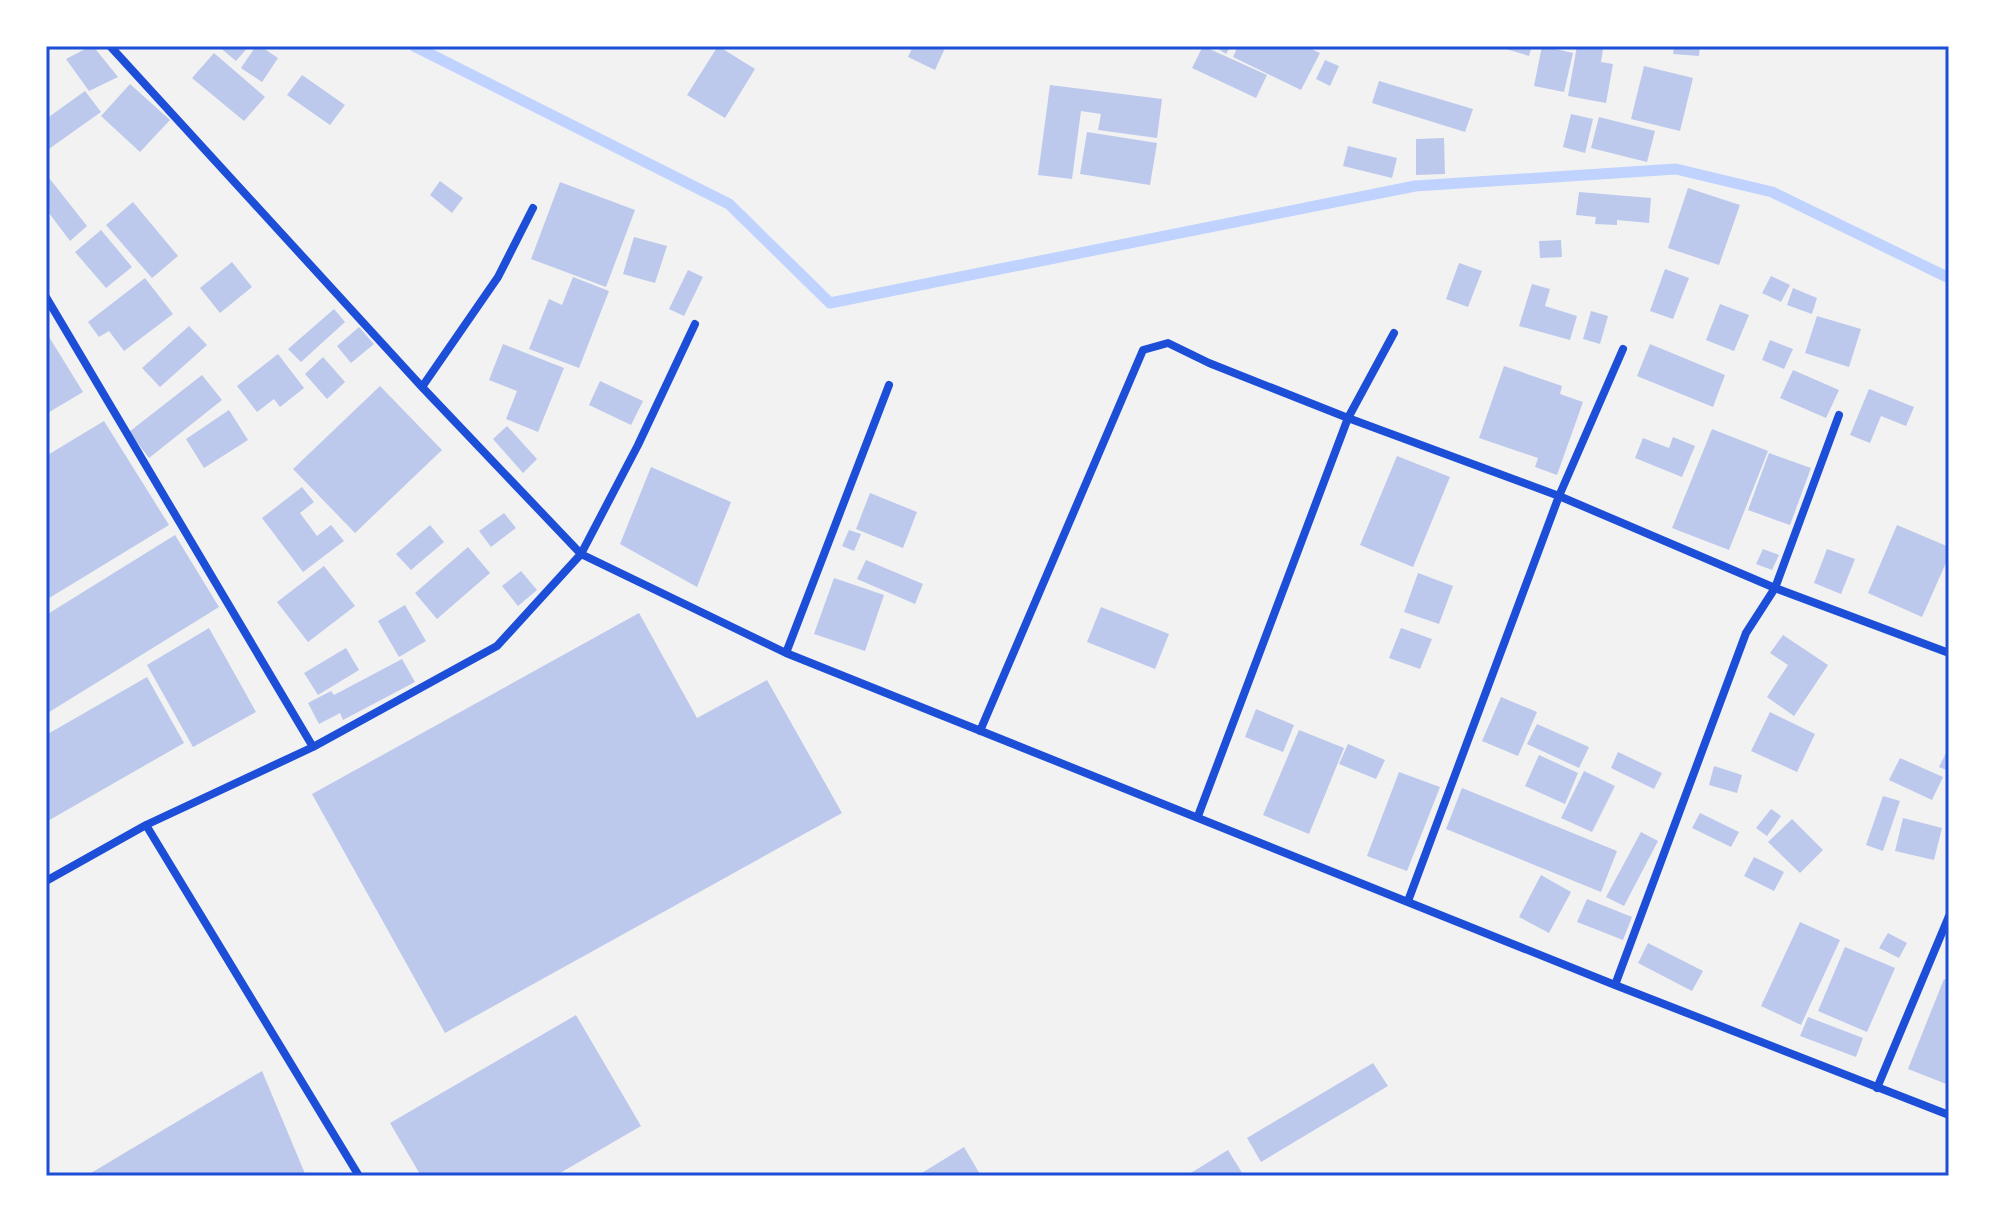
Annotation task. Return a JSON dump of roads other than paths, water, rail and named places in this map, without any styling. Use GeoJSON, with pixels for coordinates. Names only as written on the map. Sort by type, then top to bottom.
{"type":"FeatureCollection","features":[{"type":"Feature","properties":{"kind":"street"},"geometry":{"type":"LineString","coordinates":[[110,46],[422,387],[581,554],[786,653],[1615,985],[1949,1115]]}},
{"type":"Feature","properties":{"kind":"street"},"geometry":{"type":"LineString","coordinates":[[422,387],[498,277],[533,208]]}},
{"type":"Feature","properties":{"kind":"street"},"geometry":{"type":"LineString","coordinates":[[46,297],[313,747]]}},
{"type":"Feature","properties":{"kind":"street"},"geometry":{"type":"LineString","coordinates":[[46,881],[146,825],[313,747],[497,646],[581,554],[638,445],[695,324]]}},
{"type":"Feature","properties":{"kind":"street"},"geometry":{"type":"LineString","coordinates":[[1198,816],[1348,418],[1394,333]]}},
{"type":"Feature","properties":{"kind":"street"},"geometry":{"type":"LineString","coordinates":[[980,731],[1143,350],[1168,343],[1209,363],[1348,418],[1559,496],[1775,588],[1949,653]]}},
{"type":"Feature","properties":{"kind":"street"},"geometry":{"type":"LineString","coordinates":[[1408,901],[1559,496],[1623,349]]}},
{"type":"Feature","properties":{"kind":"street"},"geometry":{"type":"LineString","coordinates":[[786,653],[889,385]]}},
{"type":"Feature","properties":{"kind":"street"},"geometry":{"type":"LineString","coordinates":[[1615,985],[1746,633],[1775,588],[1839,415]]}},
{"type":"Feature","properties":{"kind":"street"},"geometry":{"type":"LineString","coordinates":[[146,825],[359,1176]]}},
{"type":"Feature","properties":{"kind":"street"},"geometry":{"type":"LineString","coordinates":[[1877,1088],[1949,916]]}},
{"type":"Feature","properties":{"kind":"waterway"},"geometry":{"type":"LineString","coordinates":[[414,46],[729,204],[830,303],[1415,186],[1676,169],[1772,192],[1949,278]]}}]}
